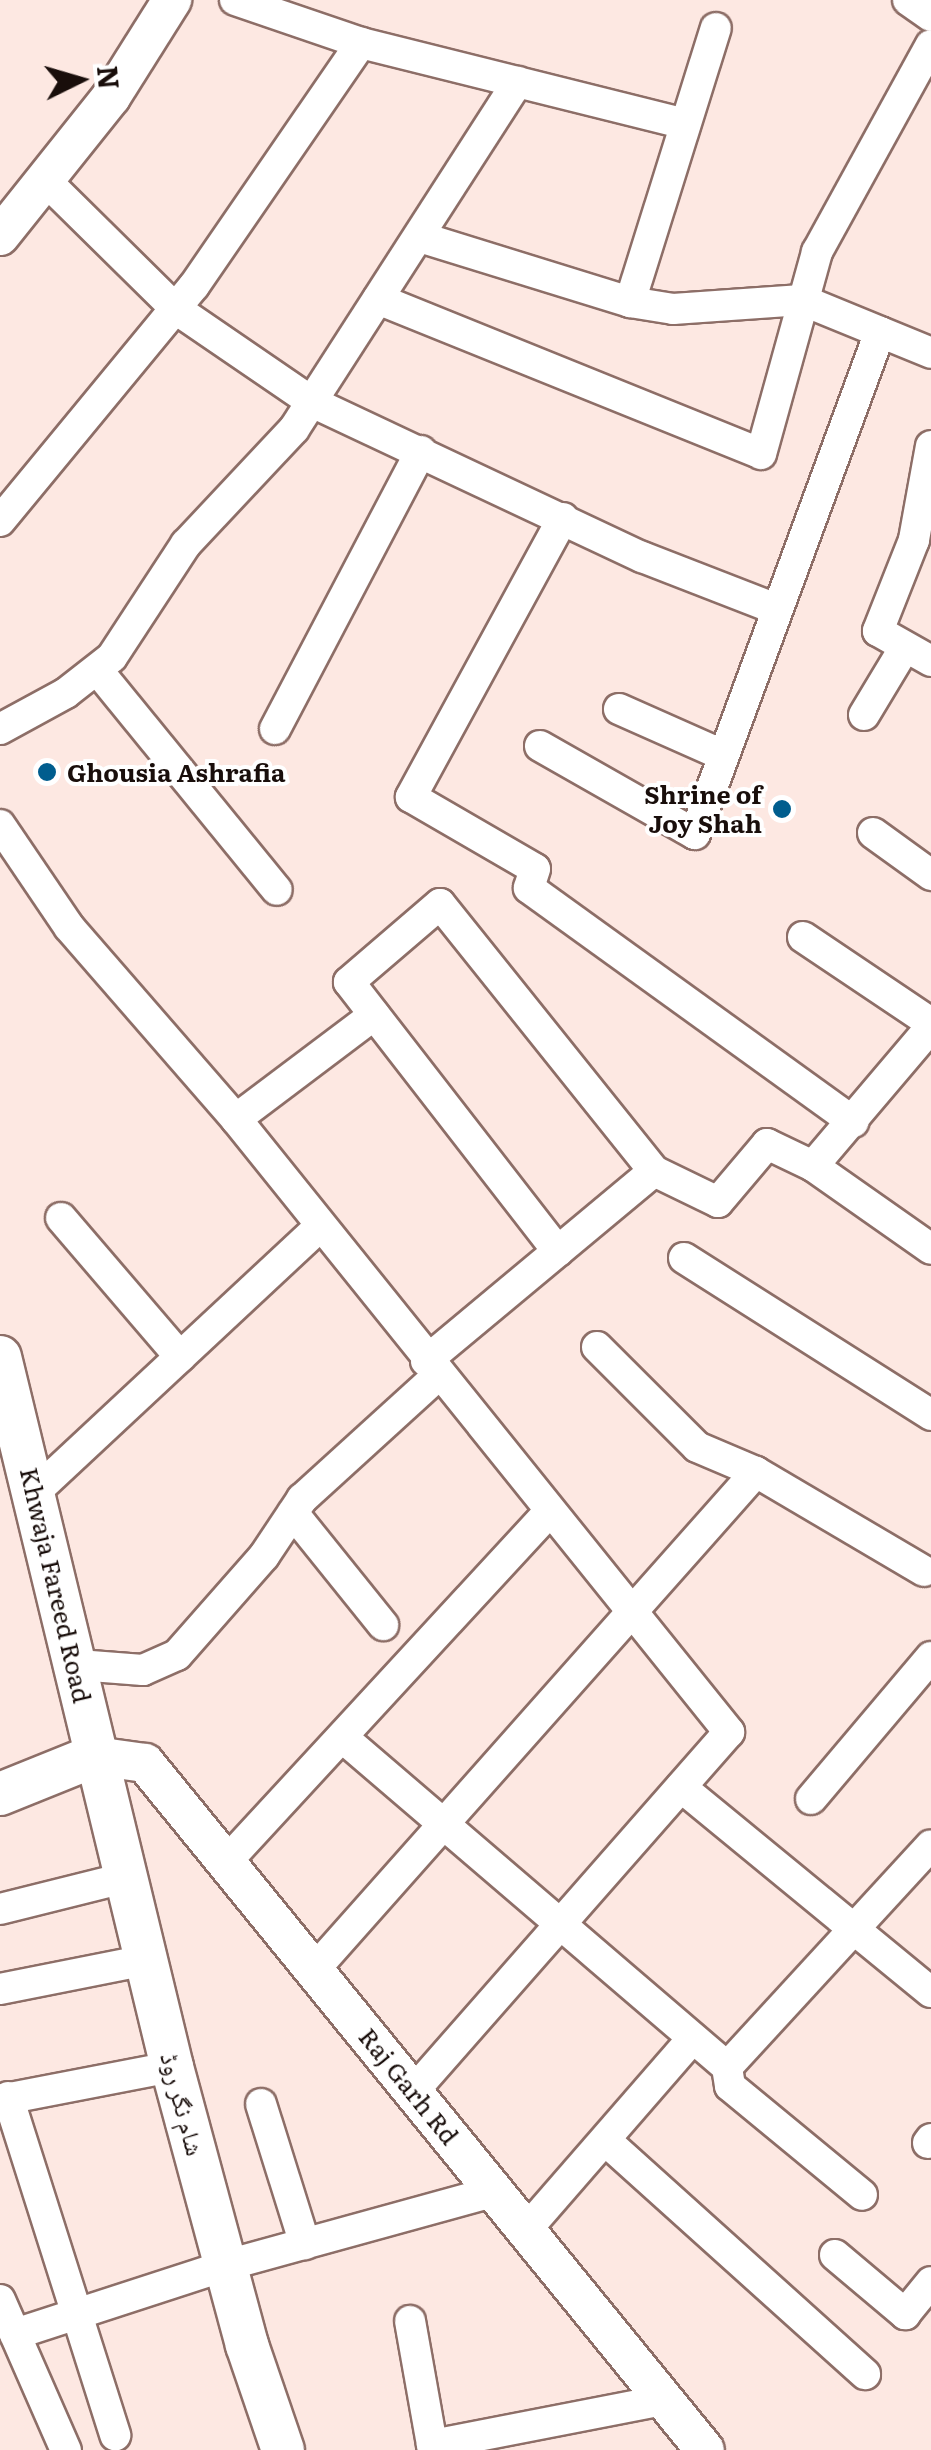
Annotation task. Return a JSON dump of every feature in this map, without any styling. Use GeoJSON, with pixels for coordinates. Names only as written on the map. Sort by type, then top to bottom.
{"type":"FeatureCollection","features":[{"type":"Feature","properties":{"kind":"main road","name":"Khwaja Fareed Road"},"geometry":{"type":"LineString","coordinates":[[0,1357],[78,1666],[94,1756]]}},
{"type":"Feature","properties":{"kind":"main road"},"geometry":{"type":"LineString","coordinates":[[0,1794],[94,1756]]}},
{"type":"Feature","properties":{"kind":"main road","name":"شام نگر روڈ"},"geometry":{"type":"LineString","coordinates":[[94,1756],[172,2068],[283,2450]]}},
{"type":"Feature","properties":{"kind":"street"},"geometry":{"type":"LineString","coordinates":[[0,236],[110,98],[172,0]]}},
{"type":"Feature","properties":{"kind":"street"},"geometry":{"type":"LineString","coordinates":[[234,0],[362,43],[685,124]]}},
{"type":"Feature","properties":{"kind":"street"},"geometry":{"type":"LineString","coordinates":[[908,0],[931,16]]}},
{"type":"Feature","properties":{"kind":"street"},"geometry":{"type":"LineString","coordinates":[[630,302],[716,28]]}},
{"type":"Feature","properties":{"kind":"street"},"geometry":{"type":"LineString","coordinates":[[0,520],[176,309],[362,43]]}},
{"type":"Feature","properties":{"kind":"street"},"geometry":{"type":"LineString","coordinates":[[378,300],[760,454],[816,252],[920,89],[931,45]]}},
{"type":"Feature","properties":{"kind":"street"},"geometry":{"type":"LineString","coordinates":[[0,728],[100,672],[186,544],[312,402],[518,82]]}},
{"type":"Feature","properties":{"kind":"street"},"geometry":{"type":"LineString","coordinates":[[44,179],[176,309],[312,402],[564,518],[776,609]]}},
{"type":"Feature","properties":{"kind":"street"},"geometry":{"type":"LineString","coordinates":[[420,237],[630,302],[672,309],[802,300],[880,332],[928,343]]}},
{"type":"Feature","properties":{"kind":"street"},"geometry":{"type":"LineString","coordinates":[[540,746],[695,834],[880,332]]}},
{"type":"Feature","properties":{"kind":"street"},"geometry":{"type":"LineString","coordinates":[[275,729],[421,451]]}},
{"type":"Feature","properties":{"kind":"street"},"geometry":{"type":"LineString","coordinates":[[864,715],[918,654],[878,631],[914,540],[930,461]]}},
{"type":"Feature","properties":{"kind":"street"},"geometry":{"type":"LineString","coordinates":[[564,518],[411,798],[535,869],[529,888],[853,1122]]}},
{"type":"Feature","properties":{"kind":"street"},"geometry":{"type":"LineString","coordinates":[[100,672],[277,890]]}},
{"type":"Feature","properties":{"kind":"street"},"geometry":{"type":"LineString","coordinates":[[619,709],[723,754]]}},
{"type":"Feature","properties":{"kind":"street"},"geometry":{"type":"LineString","coordinates":[[0,825],[69,927],[236,1119],[432,1368],[638,1612],[729,1732],[413,2092]]}},
{"type":"Feature","properties":{"kind":"street"},"geometry":{"type":"LineString","coordinates":[[873,833],[931,875]]}},
{"type":"Feature","properties":{"kind":"street"},"geometry":{"type":"LineString","coordinates":[[558,1251],[349,982],[440,904],[654,1171],[718,1202],[767,1144],[813,1166],[931,1249]]}},
{"type":"Feature","properties":{"kind":"street"},"geometry":{"type":"LineString","coordinates":[[803,937],[931,1025],[813,1166]]}},
{"type":"Feature","properties":{"kind":"street"},"geometry":{"type":"LineString","coordinates":[[236,1119],[374,1015]]}},
{"type":"Feature","properties":{"kind":"street"},"geometry":{"type":"LineString","coordinates":[[78,1666],[143,1670],[178,1655],[293,1513],[432,1368],[558,1251],[654,1171]]}},
{"type":"Feature","properties":{"kind":"street"},"geometry":{"type":"LineString","coordinates":[[61,1218],[180,1357]]}},
{"type":"Feature","properties":{"kind":"street"},"geometry":{"type":"LineString","coordinates":[[34,1493],[320,1226]]}},
{"type":"Feature","properties":{"kind":"street"},"geometry":{"type":"LineString","coordinates":[[684,1258],[931,1415]]}},
{"type":"Feature","properties":{"kind":"street"},"geometry":{"type":"LineString","coordinates":[[596,1347],[697,1448],[756,1472],[929,1575]]}},
{"type":"Feature","properties":{"kind":"street"},"geometry":{"type":"LineString","coordinates":[[314,1970],[638,1612],[756,1472]]}},
{"type":"Feature","properties":{"kind":"street"},"geometry":{"type":"LineString","coordinates":[[226,1862],[550,1511]]}},
{"type":"Feature","properties":{"kind":"street"},"geometry":{"type":"LineString","coordinates":[[293,1513],[384,1624]]}},
{"type":"Feature","properties":{"kind":"street"},"geometry":{"type":"LineString","coordinates":[[811,1799],[931,1657]]}},
{"type":"Feature","properties":{"kind":"street"},"geometry":{"type":"LineString","coordinates":[[342,1737],[693,2038],[727,2068],[730,2086],[862,2195]]}},
{"type":"Feature","properties":{"kind":"street","name":"Raj Garh Rd"},"geometry":{"type":"LineString","coordinates":[[94,1756],[145,1763],[705,2450]]}},
{"type":"Feature","properties":{"kind":"street"},"geometry":{"type":"LineString","coordinates":[[681,1786],[931,1992]]}},
{"type":"Feature","properties":{"kind":"street"},"geometry":{"type":"LineString","coordinates":[[727,2068],[931,1845]]}},
{"type":"Feature","properties":{"kind":"street"},"geometry":{"type":"LineString","coordinates":[[0,1910],[124,1878]]}},
{"type":"Feature","properties":{"kind":"street"},"geometry":{"type":"LineString","coordinates":[[0,1988],[146,1960]]}},
{"type":"Feature","properties":{"kind":"street"},"geometry":{"type":"LineString","coordinates":[[526,2230],[693,2038]]}},
{"type":"Feature","properties":{"kind":"street"},"geometry":{"type":"LineString","coordinates":[[115,2434],[4,2099],[172,2068]]}},
{"type":"Feature","properties":{"kind":"street"},"geometry":{"type":"LineString","coordinates":[[261,2104],[306,2244]]}},
{"type":"Feature","properties":{"kind":"street"},"geometry":{"type":"LineString","coordinates":[[604,2140],[865,2374]]}},
{"type":"Feature","properties":{"kind":"street"},"geometry":{"type":"LineString","coordinates":[[15,2334],[227,2265],[495,2192]]}},
{"type":"Feature","properties":{"kind":"street"},"geometry":{"type":"LineString","coordinates":[[835,2255],[905,2314],[931,2282]]}},
{"type":"Feature","properties":{"kind":"street"},"geometry":{"type":"LineString","coordinates":[[0,2300],[66,2450]]}},
{"type":"Feature","properties":{"kind":"street"},"geometry":{"type":"LineString","coordinates":[[410,2322],[432,2445],[664,2400]]}},
{"type":"Feature","properties":{"kind":"place","name":"Ghousia Ashrafia"},"geometry":{"type":"Point","coordinates":[47,772]}},
{"type":"Feature","properties":{"kind":"place","name":"Shrine of Joy Shah"},"geometry":{"type":"Point","coordinates":[782,809]}}]}
